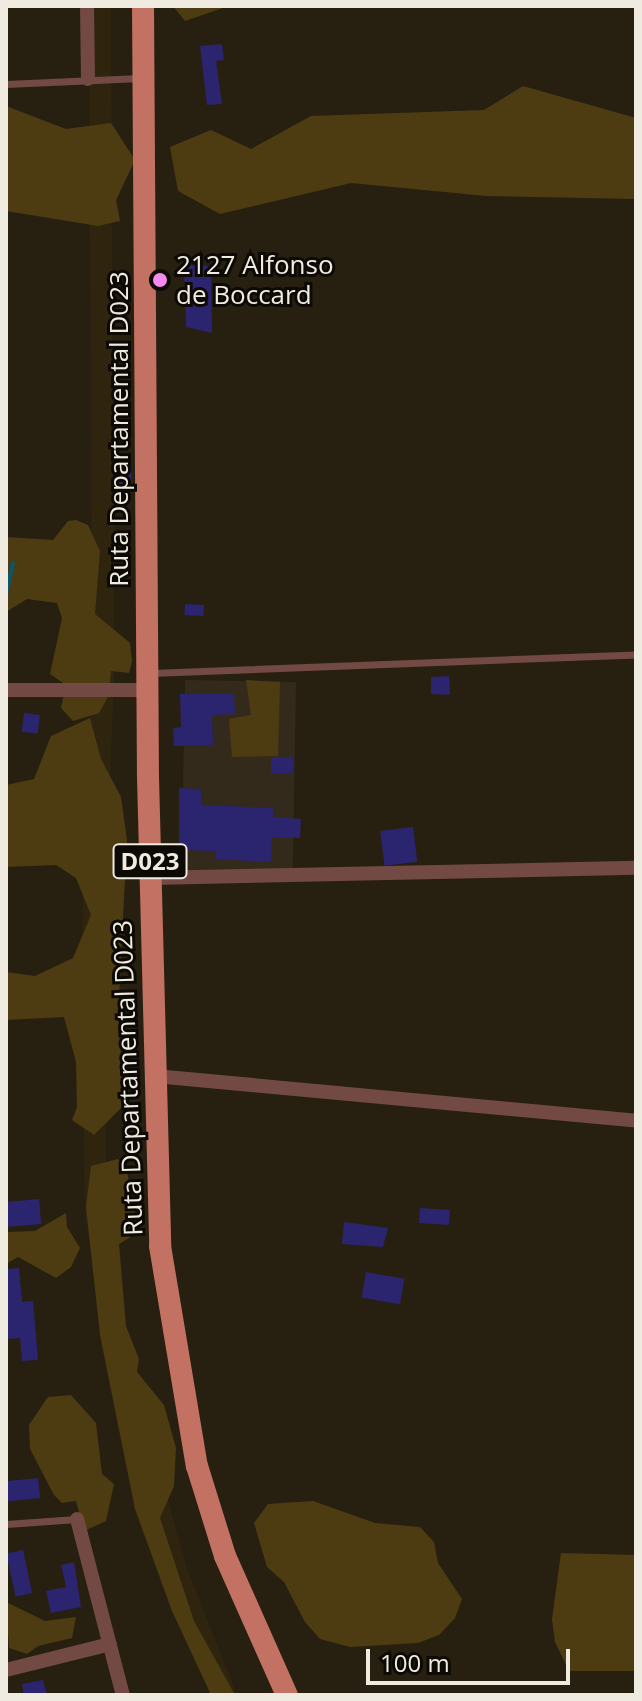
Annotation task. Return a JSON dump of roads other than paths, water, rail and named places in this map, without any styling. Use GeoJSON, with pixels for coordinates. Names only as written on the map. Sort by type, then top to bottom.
{"type":"FeatureCollection","features":[{"type":"Feature","properties":{"kind":"main road","name":"Ruta Departamental D023"},"geometry":{"type":"LineString","coordinates":[[143,6],[146,78],[150,878],[160,1246],[197,1466],[225,1556],[287,1695]]}},
{"type":"Feature","properties":{"kind":"street"},"geometry":{"type":"LineString","coordinates":[[87,6],[88,79]]}},
{"type":"Feature","properties":{"kind":"street"},"geometry":{"type":"LineString","coordinates":[[6,690],[149,682]]}},
{"type":"Feature","properties":{"kind":"street"},"geometry":{"type":"LineString","coordinates":[[150,878],[636,868]]}},
{"type":"Feature","properties":{"kind":"street"},"geometry":{"type":"LineString","coordinates":[[155,1076],[636,1121]]}},
{"type":"Feature","properties":{"kind":"street"},"geometry":{"type":"LineString","coordinates":[[77,1519],[123,1695]]}},
{"type":"Feature","properties":{"kind":"street"},"geometry":{"type":"LineString","coordinates":[[6,1670],[110,1644]]}},
{"type":"Feature","properties":{"kind":"lane"},"geometry":{"type":"LineString","coordinates":[[6,84],[146,78]]}},
{"type":"Feature","properties":{"kind":"lane"},"geometry":{"type":"LineString","coordinates":[[149,682],[636,654]]}},
{"type":"Feature","properties":{"kind":"lane"},"geometry":{"type":"LineString","coordinates":[[6,1524],[77,1519]]}},
{"type":"Feature","properties":{"kind":"waterway"},"geometry":{"type":"LineString","coordinates":[[6,595],[13,563]]}},
{"type":"Feature","properties":{"kind":"place","name":"2127 Alfonso de Boccard"},"geometry":{"type":"Point","coordinates":[160,280]}}]}
